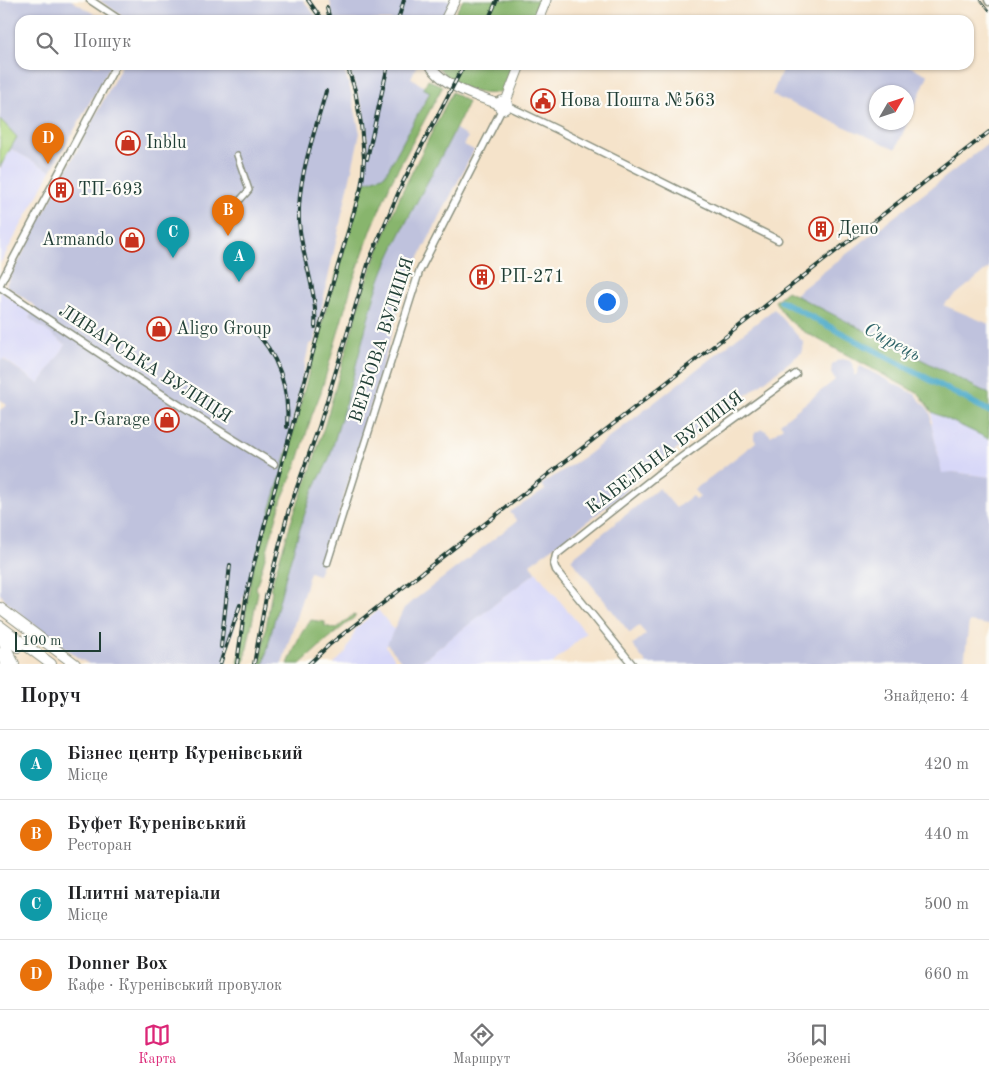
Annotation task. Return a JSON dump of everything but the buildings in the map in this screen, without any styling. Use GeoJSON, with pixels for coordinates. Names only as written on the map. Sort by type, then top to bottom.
{"type":"FeatureCollection","features":[{"type":"Feature","properties":{"kind":"main road"},"geometry":{"type":"LineString","coordinates":[[448,15],[456,0]]}},
{"type":"Feature","properties":{"kind":"main road"},"geometry":{"type":"LineString","coordinates":[[540,15],[546,0]]}},
{"type":"Feature","properties":{"kind":"main road"},"geometry":{"type":"LineString","coordinates":[[434,70],[447,81],[466,92],[503,105]]}},
{"type":"Feature","properties":{"kind":"main road","name":"ВЕРБОВА ВУЛИЦЯ"},"geometry":{"type":"LineString","coordinates":[[503,105],[518,70]]}},
{"type":"Feature","properties":{"kind":"main road"},"geometry":{"type":"LineString","coordinates":[[1,604],[25,626],[75,664]]}},
{"type":"Feature","properties":{"kind":"main road"},"geometry":{"type":"LineString","coordinates":[[0,626],[50,664]]}},
{"type":"Feature","properties":{"kind":"main road"},"geometry":{"type":"LineString","coordinates":[[0,636],[14,664]]}},
{"type":"Feature","properties":{"kind":"main road"},"geometry":{"type":"LineString","coordinates":[[0,636],[45,664]]}},
{"type":"Feature","properties":{"kind":"main road"},"geometry":{"type":"LineString","coordinates":[[0,653],[6,664]]}},
{"type":"Feature","properties":{"kind":"street"},"geometry":{"type":"LineString","coordinates":[[90,0],[112,15]]}},
{"type":"Feature","properties":{"kind":"street"},"geometry":{"type":"LineString","coordinates":[[0,285],[113,70]]}},
{"type":"Feature","properties":{"kind":"street"},"geometry":{"type":"LineString","coordinates":[[503,105],[556,129],[778,240]]}},
{"type":"Feature","properties":{"kind":"street","name":"ВЕРБОВА ВУЛИЦЯ"},"geometry":{"type":"LineString","coordinates":[[327,563],[419,272],[503,105]]}},
{"type":"Feature","properties":{"kind":"street"},"geometry":{"type":"LineString","coordinates":[[230,211],[249,190],[237,155]]}},
{"type":"Feature","properties":{"kind":"street","name":"ЛИВАРСЬКА ВУЛИЦЯ"},"geometry":{"type":"LineString","coordinates":[[0,285],[31,308],[274,464]]}},
{"type":"Feature","properties":{"kind":"street","name":"КАБЕЛЬНА ВУЛИЦЯ"},"geometry":{"type":"LineString","coordinates":[[632,664],[556,570],[554,564],[556,555],[657,475],[796,374]]}},
{"type":"Feature","properties":{"kind":"shaded area"},"geometry":{"type":"Polygon","coordinates":[[[0,0],[71,0],[96,15],[15,15],[15,70],[108,70],[51,171],[11,149],[0,169],[0,0]]]}},
{"type":"Feature","properties":{"kind":"shaded area"},"geometry":{"type":"Polygon","coordinates":[[[99,0],[303,0],[315,15],[121,15],[99,0]]]}},
{"type":"Feature","properties":{"kind":"shaded area"},"geometry":{"type":"Polygon","coordinates":[[[330,0],[452,0],[444,15],[332,15],[330,0]]]}},
{"type":"Feature","properties":{"kind":"shaded area"},"geometry":{"type":"Polygon","coordinates":[[[119,70],[344,70],[350,88],[360,133],[314,342],[309,345],[282,472],[228,648],[226,664],[89,664],[78,658],[27,619],[0,594],[0,410],[7,405],[0,399],[0,361],[3,359],[39,384],[66,345],[29,318],[36,307],[6,285],[119,70]]]}},
{"type":"Feature","properties":{"kind":"shaded area"},"geometry":{"type":"Polygon","coordinates":[[[350,70],[415,70],[411,78],[430,91],[385,175],[363,183],[368,146],[363,109],[350,70]]]}},
{"type":"Feature","properties":{"kind":"shaded area"},"geometry":{"type":"Polygon","coordinates":[[[782,70],[918,70],[928,75],[914,107],[914,85],[869,85],[869,130],[904,130],[896,149],[772,95],[782,70]]]}},
{"type":"Feature","properties":{"kind":"shaded area"},"geometry":{"type":"Polygon","coordinates":[[[456,129],[468,137],[464,145],[474,150],[413,269],[402,296],[325,560],[318,575],[310,572],[282,664],[264,664],[294,546],[313,491],[329,459],[373,299],[387,261],[456,129]]]}},
{"type":"Feature","properties":{"kind":"shaded area"},"geometry":{"type":"Polygon","coordinates":[[[989,143],[989,268],[943,305],[989,324],[989,394],[794,295],[989,143]]]}},
{"type":"Feature","properties":{"kind":"shaded area"},"geometry":{"type":"Polygon","coordinates":[[[11,149],[51,171],[0,264],[0,169],[11,149]]]}},
{"type":"Feature","properties":{"kind":"shaded area"},"geometry":{"type":"Polygon","coordinates":[[[0,290],[32,313],[29,318],[66,345],[39,384],[4,359],[0,361],[0,290]]]}},
{"type":"Feature","properties":{"kind":"shaded area"},"geometry":{"type":"Polygon","coordinates":[[[774,309],[804,343],[801,353],[627,488],[628,490],[530,564],[536,572],[418,664],[404,664],[387,644],[404,608],[517,521],[510,512],[545,490],[542,484],[587,455],[774,309]]]}},
{"type":"Feature","properties":{"kind":"shaded area"},"geometry":{"type":"Polygon","coordinates":[[[842,359],[850,361],[854,369],[854,375],[856,375],[860,366],[916,395],[931,415],[942,473],[953,472],[989,477],[989,580],[986,603],[989,605],[989,625],[969,622],[964,664],[647,664],[632,645],[646,634],[639,626],[630,633],[571,559],[659,488],[676,508],[692,496],[696,500],[700,497],[694,490],[756,442],[754,435],[756,432],[762,429],[771,436],[783,427],[780,423],[835,380],[831,373],[832,365],[842,359]]]}},
{"type":"Feature","properties":{"kind":"shaded area"},"geometry":{"type":"Polygon","coordinates":[[[932,412],[989,439],[989,477],[953,472],[942,474],[932,427],[932,412]]]}},
{"type":"Feature","properties":{"kind":"shaded area"},"geometry":{"type":"Polygon","coordinates":[[[536,572],[586,633],[552,664],[418,664],[536,572]]]}},
{"type":"Feature","properties":{"kind":"shaded area"},"geometry":{"type":"Polygon","coordinates":[[[378,610],[394,630],[386,647],[394,657],[394,664],[334,664],[346,652],[356,628],[378,610]]]}},
{"type":"Feature","properties":{"kind":"green space"},"geometry":{"type":"Polygon","coordinates":[[[463,0],[540,0],[534,15],[454,15],[463,0]]]}},
{"type":"Feature","properties":{"kind":"green space"},"geometry":{"type":"Polygon","coordinates":[[[441,70],[511,70],[502,91],[493,93],[484,93],[466,88],[457,84],[441,70]]]}},
{"type":"Feature","properties":{"kind":"green space"},"geometry":{"type":"Polygon","coordinates":[[[428,80],[443,86],[391,182],[353,281],[321,392],[297,464],[282,499],[256,588],[258,592],[244,664],[238,664],[254,563],[282,472],[324,316],[363,183],[385,175],[430,92],[423,88],[428,80]]]}},
{"type":"Feature","properties":{"kind":"green space"},"geometry":{"type":"Polygon","coordinates":[[[452,92],[468,102],[397,240],[379,282],[330,456],[314,488],[305,514],[285,578],[264,664],[260,664],[272,590],[270,589],[294,513],[311,469],[365,284],[400,196],[452,92]]]}},
{"type":"Feature","properties":{"kind":"green space"},"geometry":{"type":"Polygon","coordinates":[[[0,119],[17,137],[0,167],[0,119]]]}},
{"type":"Feature","properties":{"kind":"green space"},"geometry":{"type":"Polygon","coordinates":[[[787,291],[989,394],[989,439],[932,412],[919,394],[803,331],[784,314],[775,301],[787,291]]]}},
{"type":"Feature","properties":{"kind":"green space"},"geometry":{"type":"Polygon","coordinates":[[[353,615],[356,616],[300,664],[288,664],[300,635],[311,620],[325,622],[325,626],[336,629],[353,615]]]}},
{"type":"Feature","properties":{"kind":"waterway","name":"Сирець"},"geometry":{"type":"LineString","coordinates":[[781,301],[989,411]]}},
{"type":"Feature","properties":{"kind":"tram line"},"geometry":{"type":"LineString","coordinates":[[980,0],[989,11]]}},
{"type":"Feature","properties":{"kind":"railway"},"geometry":{"type":"LineString","coordinates":[[308,0],[318,15]]}},
{"type":"Feature","properties":{"kind":"railway"},"geometry":{"type":"LineString","coordinates":[[400,15],[404,0]]}},
{"type":"Feature","properties":{"kind":"railway"},"geometry":{"type":"LineString","coordinates":[[490,15],[497,0]]}},
{"type":"Feature","properties":{"kind":"railway"},"geometry":{"type":"LineString","coordinates":[[327,8],[329,15]]}},
{"type":"Feature","properties":{"kind":"railway"},"geometry":{"type":"LineString","coordinates":[[237,664],[246,598],[253,567],[361,188],[364,158],[361,124],[355,90],[349,70]]}},
{"type":"Feature","properties":{"kind":"railway"},"geometry":{"type":"LineString","coordinates":[[367,159],[387,70]]}},
{"type":"Feature","properties":{"kind":"railway"},"geometry":{"type":"LineString","coordinates":[[254,664],[266,597],[289,509],[319,427],[369,261],[403,182],[461,70]]}},
{"type":"Feature","properties":{"kind":"railway"},"geometry":{"type":"LineString","coordinates":[[315,327],[312,287],[300,234],[299,205],[304,172],[326,91]]}},
{"type":"Feature","properties":{"kind":"railway"},"geometry":{"type":"LineString","coordinates":[[309,664],[329,645],[989,132]]}},
{"type":"Feature","properties":{"kind":"railway"},"geometry":{"type":"LineString","coordinates":[[251,327],[268,348],[280,372],[286,399],[287,427]]}},
{"type":"Feature","properties":{"kind":"railway"},"geometry":{"type":"LineString","coordinates":[[221,647],[230,565]]}},
{"type":"Feature","properties":{"kind":"railway"},"geometry":{"type":"LineString","coordinates":[[220,664],[240,605]]}},
{"type":"Feature","properties":{"kind":"place","name":"Нова Пошта №563"},"geometry":{"type":"Point","coordinates":[543,101]}},
{"type":"Feature","properties":{"kind":"place","name":"Inblu"},"geometry":{"type":"Point","coordinates":[128,143]}},
{"type":"Feature","properties":{"kind":"place","name":"Donner Box"},"geometry":{"type":"Point","coordinates":[48,164]}},
{"type":"Feature","properties":{"kind":"place","name":"ТП-693"},"geometry":{"type":"Point","coordinates":[61,190]}},
{"type":"Feature","properties":{"kind":"place","name":"Депо"},"geometry":{"type":"Point","coordinates":[821,229]}},
{"type":"Feature","properties":{"kind":"place","name":"Буфет Куренівський"},"geometry":{"type":"Point","coordinates":[228,236]}},
{"type":"Feature","properties":{"kind":"place","name":"Armando"},"geometry":{"type":"Point","coordinates":[132,240]}},
{"type":"Feature","properties":{"kind":"place","name":"Плитні матеріали"},"geometry":{"type":"Point","coordinates":[173,258]}},
{"type":"Feature","properties":{"kind":"place","name":"РП-271"},"geometry":{"type":"Point","coordinates":[482,277]}},
{"type":"Feature","properties":{"kind":"place","name":"Бізнес центр Куренівський"},"geometry":{"type":"Point","coordinates":[239,282]}},
{"type":"Feature","properties":{"kind":"place","name":"Aligo Group"},"geometry":{"type":"Point","coordinates":[159,329]}},
{"type":"Feature","properties":{"kind":"place","name":"Jr-Garage"},"geometry":{"type":"Point","coordinates":[167,420]}}]}
